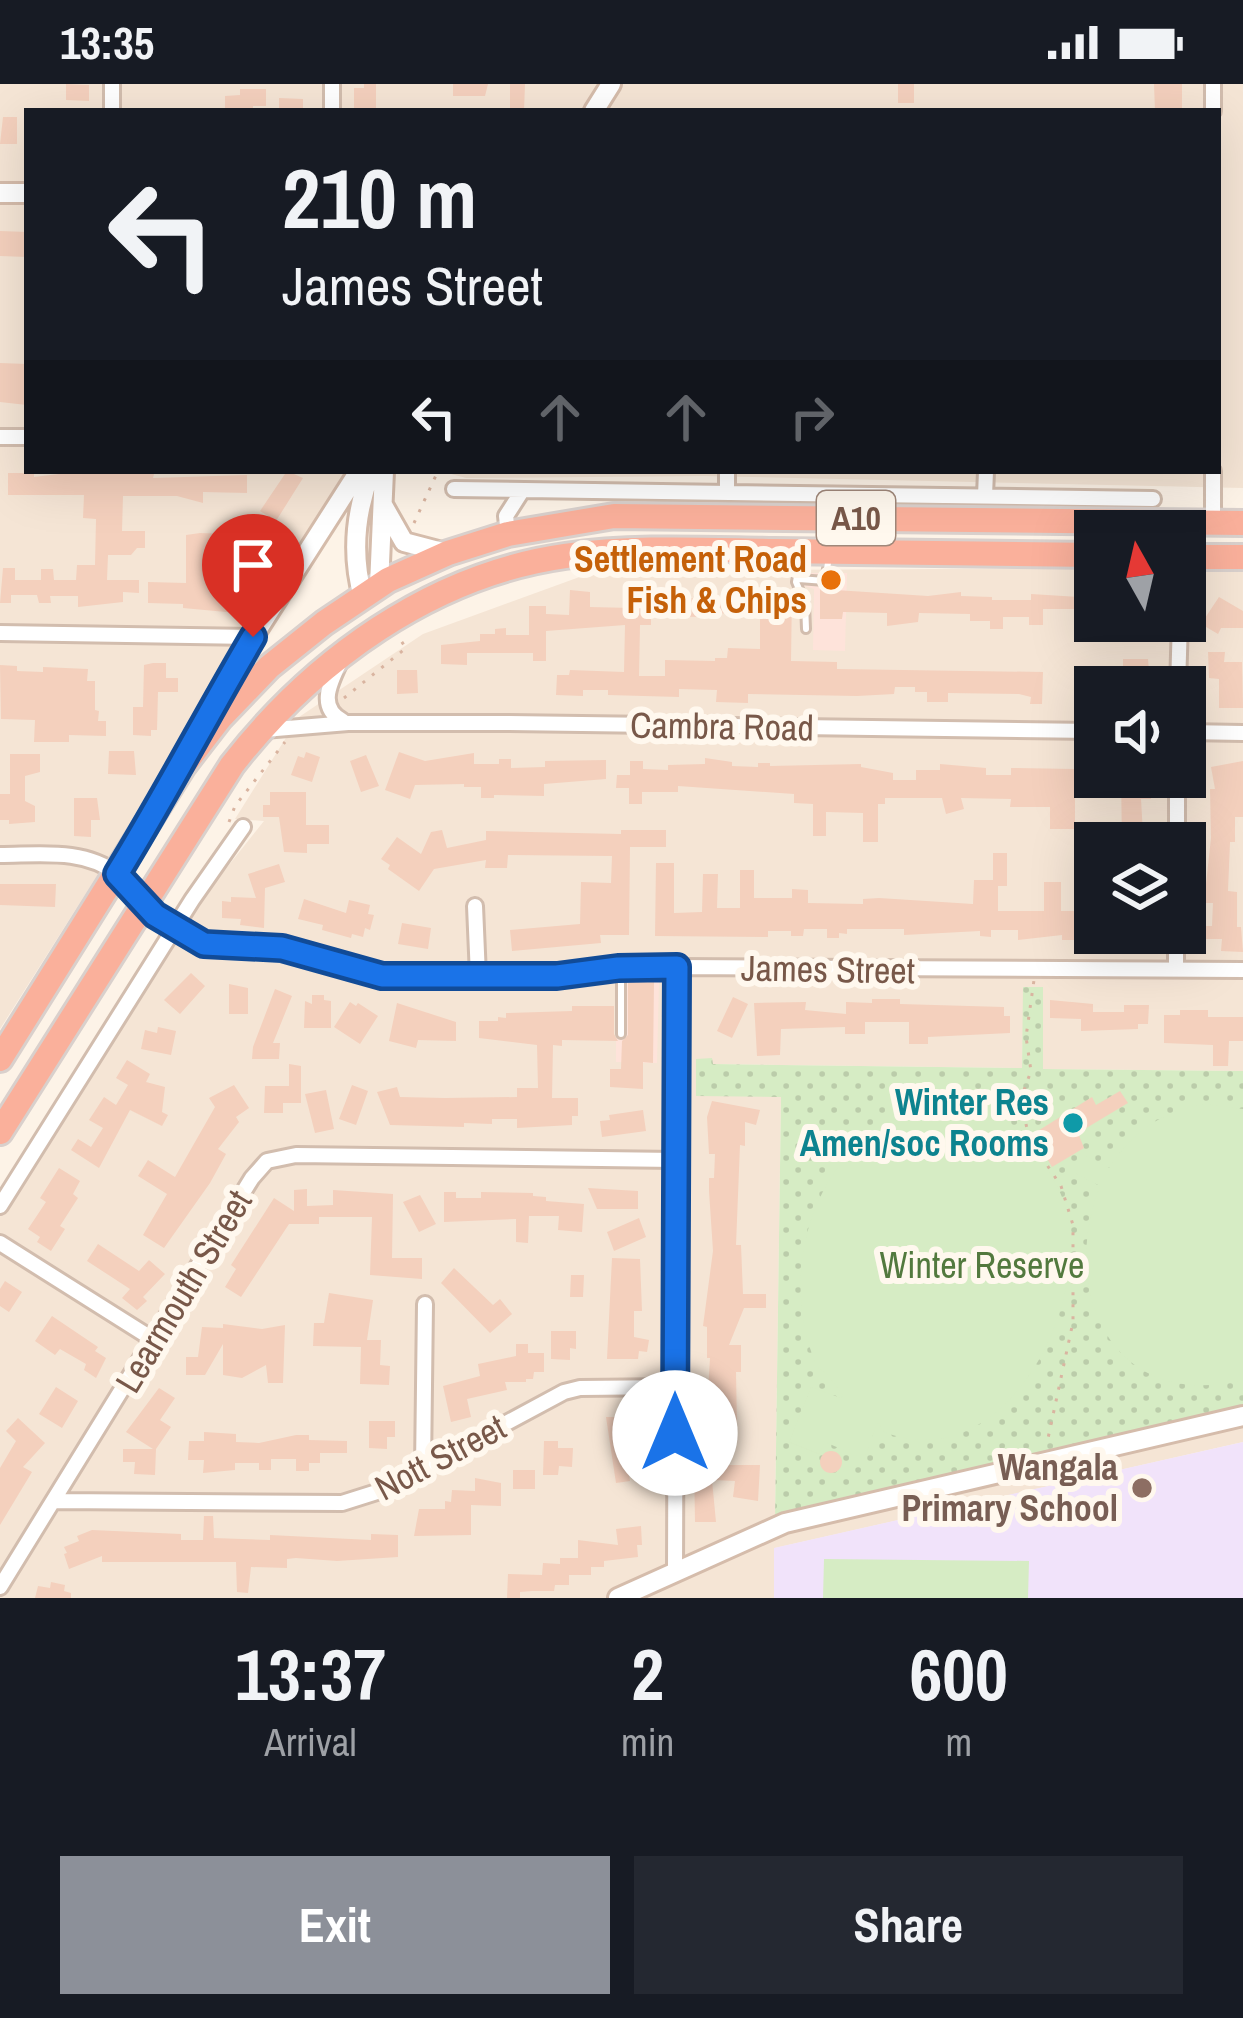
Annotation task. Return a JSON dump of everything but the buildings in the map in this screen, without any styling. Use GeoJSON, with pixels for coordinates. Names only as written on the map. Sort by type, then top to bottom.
{"type":"FeatureCollection","features":[{"type":"Feature","properties":{"kind":"highway","name":"A10"},"geometry":{"type":"LineString","coordinates":[[0,1059],[183,766],[220,718],[269,667],[371,591],[448,553],[508,533],[586,519],[1074,518]]}},
{"type":"Feature","properties":{"kind":"highway","name":"A10"},"geometry":{"type":"LineString","coordinates":[[1206,522],[1243,523]]}},
{"type":"Feature","properties":{"kind":"highway"},"geometry":{"type":"LineString","coordinates":[[1212,557],[1213,523]]}},
{"type":"Feature","properties":{"kind":"highway"},"geometry":{"type":"LineString","coordinates":[[508,533],[527,550],[548,559]]}},
{"type":"Feature","properties":{"kind":"highway","name":"A10"},"geometry":{"type":"LineString","coordinates":[[0,1132],[198,814],[259,731],[375,630],[451,591],[548,559],[625,551],[796,564],[829,551],[1074,555]]}},
{"type":"Feature","properties":{"kind":"highway"},"geometry":{"type":"LineString","coordinates":[[1206,557],[1243,557]]}},
{"type":"Feature","properties":{"kind":"highway"},"geometry":{"type":"LineString","coordinates":[[371,591],[375,630]]}},
{"type":"Feature","properties":{"kind":"highway"},"geometry":{"type":"LineString","coordinates":[[117,874],[143,903]]}},
{"type":"Feature","properties":{"kind":"street"},"geometry":{"type":"LineString","coordinates":[[183,766],[253,637],[357,474]]}},
{"type":"Feature","properties":{"kind":"street"},"geometry":{"type":"LineString","coordinates":[[370,474],[356,531],[355,562],[371,591]]}},
{"type":"Feature","properties":{"kind":"street"},"geometry":{"type":"LineString","coordinates":[[371,591],[384,474]]}},
{"type":"Feature","properties":{"kind":"street"},"geometry":{"type":"LineString","coordinates":[[727,474],[727,493]]}},
{"type":"Feature","properties":{"kind":"street"},"geometry":{"type":"LineString","coordinates":[[986,474],[986,496]]}},
{"type":"Feature","properties":{"kind":"street"},"geometry":{"type":"LineString","coordinates":[[1213,474],[1213,523]]}},
{"type":"Feature","properties":{"kind":"street"},"geometry":{"type":"LineString","coordinates":[[454,489],[1124,499],[1149,510]]}},
{"type":"Feature","properties":{"kind":"street"},"geometry":{"type":"LineString","coordinates":[[508,533],[506,516],[522,491]]}},
{"type":"Feature","properties":{"kind":"street"},"geometry":{"type":"LineString","coordinates":[[1124,499],[1149,510]]}},
{"type":"Feature","properties":{"kind":"street"},"geometry":{"type":"LineString","coordinates":[[382,500],[404,542],[448,553]]}},
{"type":"Feature","properties":{"kind":"street"},"geometry":{"type":"LineString","coordinates":[[0,633],[253,637]]}},
{"type":"Feature","properties":{"kind":"street"},"geometry":{"type":"LineString","coordinates":[[345,652],[327,703],[332,715],[348,723]]}},
{"type":"Feature","properties":{"kind":"street","name":"Cambra Road"},"geometry":{"type":"LineString","coordinates":[[259,731],[348,723],[1074,731]]}},
{"type":"Feature","properties":{"kind":"street"},"geometry":{"type":"LineString","coordinates":[[1206,733],[1243,734]]}},
{"type":"Feature","properties":{"kind":"street"},"geometry":{"type":"LineString","coordinates":[[0,1206],[242,827]]}},
{"type":"Feature","properties":{"kind":"street"},"geometry":{"type":"LineString","coordinates":[[0,855],[85,857],[117,874]]}},
{"type":"Feature","properties":{"kind":"street","name":"James Street"},"geometry":{"type":"LineString","coordinates":[[143,903],[175,928],[209,945],[282,948],[382,976],[557,976],[677,967],[1243,970]]}},
{"type":"Feature","properties":{"kind":"street"},"geometry":{"type":"LineString","coordinates":[[475,906],[478,976]]}},
{"type":"Feature","properties":{"kind":"street"},"geometry":{"type":"LineString","coordinates":[[1176,954],[1176,968]]}},
{"type":"Feature","properties":{"kind":"street"},"geometry":{"type":"LineString","coordinates":[[675,1571],[677,967]]}},
{"type":"Feature","properties":{"kind":"street","name":"Learmouth Street"},"geometry":{"type":"LineString","coordinates":[[0,1587],[252,1178],[267,1161],[278,1157],[675,1160]]}},
{"type":"Feature","properties":{"kind":"street"},"geometry":{"type":"LineString","coordinates":[[0,1243],[154,1340]]}},
{"type":"Feature","properties":{"kind":"street"},"geometry":{"type":"LineString","coordinates":[[423,1468],[425,1304]]}},
{"type":"Feature","properties":{"kind":"street","name":"Nott Street"},"geometry":{"type":"LineString","coordinates":[[56,1501],[342,1503],[363,1499],[563,1392],[675,1387]]}},
{"type":"Feature","properties":{"kind":"street"},"geometry":{"type":"LineString","coordinates":[[617,1598],[784,1523],[1243,1416]]}},
{"type":"Feature","properties":{"kind":"lane"},"geometry":{"type":"LineString","coordinates":[[796,564],[806,629]]}},
{"type":"Feature","properties":{"kind":"lane"},"geometry":{"type":"LineString","coordinates":[[621,968],[621,1034]]}},
{"type":"Feature","properties":{"kind":"path"},"geometry":{"type":"LineString","coordinates":[[1024,1090],[1031,1070],[1026,1037],[1034,971]]}},
{"type":"Feature","properties":{"kind":"path"},"geometry":{"type":"LineString","coordinates":[[1026,1124],[1029,1138],[1061,1186],[1072,1225],[1073,1322],[1046,1435],[1048,1462]]}},
{"type":"Feature","properties":{"kind":"shaded area"},"geometry":{"type":"Polygon","coordinates":[[[0,84],[1243,84],[1243,488],[704,476],[466,478],[451,474],[1221,474],[1221,108],[24,108],[24,474],[345,474],[250,620],[0,1029],[0,84]]]}},
{"type":"Feature","properties":{"kind":"shaded area"},"geometry":{"type":"Polygon","coordinates":[[[1074,568],[1074,642],[1206,642],[1206,570],[1243,571],[1243,1071],[1042,1069],[1043,988],[1024,987],[1022,1068],[712,1064],[696,1059],[696,1095],[781,1096],[775,1517],[1243,1405],[1243,1442],[775,1548],[774,1598],[0,1598],[0,1216],[185,920],[264,821],[235,819],[299,717],[423,634],[596,571],[1074,568]]]}},
{"type":"Feature","properties":{"kind":"shaded area"},"geometry":{"type":"Polygon","coordinates":[[[804,573],[847,573],[845,651],[813,650],[814,589],[802,585],[804,573]]]}},
{"type":"Feature","properties":{"kind":"shaded area"},"geometry":{"type":"Polygon","coordinates":[[[659,982],[657,1063],[616,1062],[616,983],[659,982]]]}},
{"type":"Feature","properties":{"kind":"shaded area","name":"Wangala Primary School"},"geometry":{"type":"Polygon","coordinates":[[[1243,1442],[1243,1598],[774,1598],[774,1548],[1243,1442]]]}},
{"type":"Feature","properties":{"kind":"green space","name":"Winter Reserve"},"geometry":{"type":"Polygon","coordinates":[[[1023,987],[1043,987],[1043,1069],[1243,1071],[1243,1405],[775,1518],[781,1097],[696,1096],[696,1059],[712,1058],[713,1064],[1022,1068],[1023,987]]]}},
{"type":"Feature","properties":{"kind":"green space"},"geometry":{"type":"Polygon","coordinates":[[[944,1101],[985,1109],[1008,1122],[1027,1141],[1061,1194],[1070,1250],[1065,1293],[1051,1336],[1029,1376],[1000,1409],[966,1431],[927,1440],[884,1432],[878,1422],[864,1459],[825,1442],[819,1454],[789,1442],[811,1387],[843,1395],[817,1367],[804,1326],[805,1242],[818,1202],[839,1166],[867,1136],[902,1114],[944,1101]]]}},
{"type":"Feature","properties":{"kind":"green space"},"geometry":{"type":"Polygon","coordinates":[[[1204,1104],[1243,1109],[1243,1380],[1198,1385],[1160,1378],[1130,1361],[1107,1336],[1093,1303],[1086,1266],[1089,1227],[1100,1186],[1075,1173],[1084,1155],[1109,1168],[1149,1125],[1204,1104]]]}},
{"type":"Feature","properties":{"kind":"green space"},"geometry":{"type":"Polygon","coordinates":[[[824,1559],[1029,1561],[1028,1598],[823,1598],[824,1559]]]}},
{"type":"Feature","properties":{"kind":"place","name":"Settlement Road Fish & Chips"},"geometry":{"type":"Point","coordinates":[831,580]}},
{"type":"Feature","properties":{"kind":"place","name":"Winter Res Amen/soc Rooms"},"geometry":{"type":"Point","coordinates":[1073,1123]}},
{"type":"Feature","properties":{"kind":"place","name":"Wangala Primary School"},"geometry":{"type":"Point","coordinates":[1142,1488]}},
{"type":"Feature","properties":{"kind":"route"},"geometry":{"type":"LineString","coordinates":[[253,637],[117,874],[155,915],[204,944],[282,948],[382,976],[557,976],[677,967],[675,1433]]}}]}
